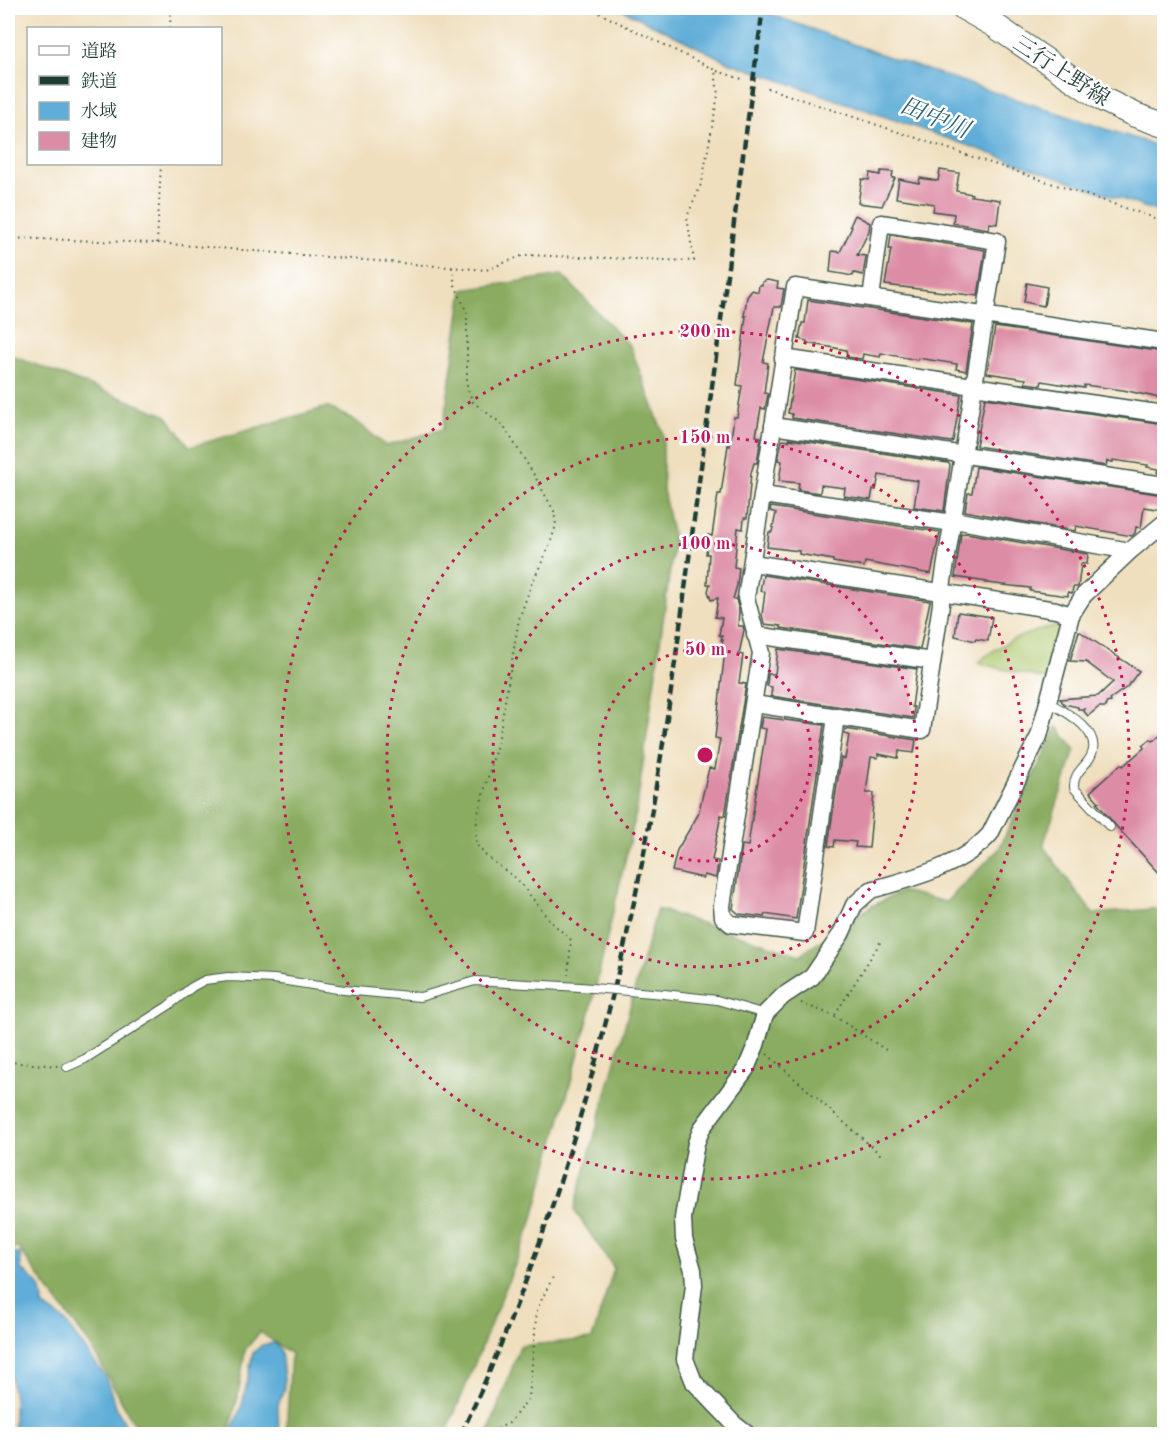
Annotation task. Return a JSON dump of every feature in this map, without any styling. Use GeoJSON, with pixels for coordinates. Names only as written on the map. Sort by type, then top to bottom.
{"type":"FeatureCollection","features":[{"type":"Feature","properties":{"kind":"main road","name":"三行上野線"},"geometry":{"type":"LineString","coordinates":[[963,8],[994,25],[1102,99],[1135,115],[1164,125]]}},
{"type":"Feature","properties":{"kind":"street"},"geometry":{"type":"LineString","coordinates":[[753,704],[922,730],[941,594],[997,241],[881,223],[871,298]]}},
{"type":"Feature","properties":{"kind":"street"},"geometry":{"type":"LineString","coordinates":[[836,717],[805,933],[731,924],[723,917],[722,906],[761,653],[746,598],[795,287],[1164,342]]}},
{"type":"Feature","properties":{"kind":"street"},"geometry":{"type":"LineString","coordinates":[[783,358],[1164,414]]}},
{"type":"Feature","properties":{"kind":"street"},"geometry":{"type":"LineString","coordinates":[[773,426],[1164,485]]}},
{"type":"Feature","properties":{"kind":"street"},"geometry":{"type":"LineString","coordinates":[[763,495],[953,521],[1130,551]]}},
{"type":"Feature","properties":{"kind":"street"},"geometry":{"type":"LineString","coordinates":[[747,1434],[734,1425],[693,1382],[685,1359],[694,1285],[693,1270],[684,1239],[683,1218],[690,1169],[702,1128],[746,1069],[765,1014],[785,995],[812,977],[821,966],[841,934],[854,905],[871,890],[946,865],[981,844],[990,834],[1039,736],[1071,615],[1083,596],[1130,551],[1164,523]]}},
{"type":"Feature","properties":{"kind":"street"},"geometry":{"type":"LineString","coordinates":[[752,563],[1056,610],[1071,615]]}},
{"type":"Feature","properties":{"kind":"street"},"geometry":{"type":"LineString","coordinates":[[755,634],[932,661]]}},
{"type":"Feature","properties":{"kind":"lane"},"geometry":{"type":"LineString","coordinates":[[1048,702],[1086,728],[1091,734],[1093,741],[1091,757],[1076,775],[1074,788],[1110,827]]}},
{"type":"Feature","properties":{"kind":"lane"},"geometry":{"type":"LineString","coordinates":[[66,1067],[85,1059],[168,1006],[192,987],[205,980],[228,977],[274,979],[344,990],[420,997],[475,981],[568,986],[717,1000],[765,1014]]}},
{"type":"Feature","properties":{"kind":"path"},"geometry":{"type":"LineString","coordinates":[[170,27],[171,8]]}},
{"type":"Feature","properties":{"kind":"path"},"geometry":{"type":"LineString","coordinates":[[589,8],[715,70],[742,80]]}},
{"type":"Feature","properties":{"kind":"path"},"geometry":{"type":"LineString","coordinates":[[8,238],[157,243],[486,270],[524,255],[694,261],[687,217],[702,182],[718,95],[715,70]]}},
{"type":"Feature","properties":{"kind":"path"},"geometry":{"type":"LineString","coordinates":[[766,88],[1164,221]]}},
{"type":"Feature","properties":{"kind":"path"},"geometry":{"type":"LineString","coordinates":[[157,243],[161,165]]}},
{"type":"Feature","properties":{"kind":"path"},"geometry":{"type":"LineString","coordinates":[[452,267],[455,285],[467,313],[467,387],[473,402],[503,425],[554,511],[556,525],[519,619],[499,737],[477,817],[476,844],[486,856],[518,880],[550,921],[571,940],[568,986]]}},
{"type":"Feature","properties":{"kind":"path"},"geometry":{"type":"LineString","coordinates":[[834,1016],[881,941]]}},
{"type":"Feature","properties":{"kind":"path"},"geometry":{"type":"LineString","coordinates":[[785,995],[787,999],[834,1016],[890,1052]]}},
{"type":"Feature","properties":{"kind":"path"},"geometry":{"type":"LineString","coordinates":[[756,1045],[882,1156]]}},
{"type":"Feature","properties":{"kind":"path"},"geometry":{"type":"LineString","coordinates":[[8,1062],[66,1067]]}},
{"type":"Feature","properties":{"kind":"path"},"geometry":{"type":"LineString","coordinates":[[494,1434],[499,1428],[509,1423],[529,1398],[537,1309],[553,1277]]}},
{"type":"Feature","properties":{"kind":"green space"},"geometry":{"type":"Polygon","coordinates":[[[562,275],[630,346],[663,433],[663,490],[674,542],[636,813],[589,1016],[531,1225],[446,1434],[286,1434],[291,1354],[260,1332],[245,1350],[238,1396],[230,1428],[226,1434],[158,1434],[134,1424],[90,1345],[18,1248],[8,1248],[8,354],[166,415],[190,447],[327,407],[356,421],[386,446],[443,429],[463,290],[562,275]]]}},
{"type":"Feature","properties":{"kind":"green space"},"geometry":{"type":"Polygon","coordinates":[[[1060,625],[1046,679],[978,663],[996,649],[1016,638],[1060,625]]]}},
{"type":"Feature","properties":{"kind":"green space"},"geometry":{"type":"Polygon","coordinates":[[[1057,726],[1075,750],[1043,846],[1093,914],[1164,908],[1164,1434],[488,1434],[520,1346],[592,1339],[614,1268],[574,1210],[657,909],[800,955],[870,907],[902,891],[946,902],[999,849],[1057,726]]]}},
{"type":"Feature","properties":{"kind":"water","name":"田中川"},"geometry":{"type":"Polygon","coordinates":[[[619,8],[754,8],[894,59],[1164,148],[1164,214],[728,62],[619,8]]]}},
{"type":"Feature","properties":{"kind":"water"},"geometry":{"type":"Polygon","coordinates":[[[8,1253],[20,1254],[21,1269],[38,1284],[42,1292],[43,1305],[64,1320],[105,1376],[116,1407],[127,1428],[142,1434],[14,1434],[14,1399],[8,1358],[8,1253]]]}},
{"type":"Feature","properties":{"kind":"water"},"geometry":{"type":"Polygon","coordinates":[[[275,1343],[281,1351],[284,1378],[284,1389],[278,1405],[279,1434],[230,1434],[242,1405],[253,1353],[262,1345],[275,1343]]]}},
{"type":"Feature","properties":{"kind":"building"},"geometry":{"type":"Polygon","coordinates":[[[940,170],[959,173],[956,191],[972,194],[971,196],[1000,200],[997,224],[990,223],[988,229],[953,223],[954,214],[933,211],[934,204],[896,198],[899,179],[919,183],[920,178],[938,181],[940,170]]]}},
{"type":"Feature","properties":{"kind":"building"},"geometry":{"type":"Polygon","coordinates":[[[881,171],[893,172],[892,178],[895,178],[882,206],[858,203],[862,179],[869,180],[870,173],[880,175],[881,171]]]}},
{"type":"Feature","properties":{"kind":"building"},"geometry":{"type":"Polygon","coordinates":[[[855,215],[870,223],[869,231],[857,255],[866,256],[863,275],[854,273],[853,276],[830,272],[832,251],[840,252],[855,215]]]}},
{"type":"Feature","properties":{"kind":"building"},"geometry":{"type":"Polygon","coordinates":[[[891,235],[985,250],[978,296],[885,285],[891,235]]]}},
{"type":"Feature","properties":{"kind":"building"},"geometry":{"type":"Polygon","coordinates":[[[767,280],[778,282],[777,288],[784,289],[781,307],[774,307],[763,362],[768,363],[764,393],[768,394],[765,409],[761,408],[756,436],[761,437],[757,463],[754,463],[751,473],[747,518],[744,518],[743,529],[738,528],[734,567],[739,568],[733,599],[736,599],[739,611],[738,626],[743,626],[744,630],[739,654],[743,655],[739,683],[746,684],[725,816],[721,815],[712,860],[718,861],[716,878],[704,875],[703,878],[672,871],[677,850],[698,815],[709,768],[715,769],[720,739],[715,738],[725,650],[721,649],[723,640],[719,635],[722,618],[715,617],[718,598],[711,600],[708,591],[710,584],[707,584],[709,554],[706,554],[708,535],[712,536],[718,494],[721,494],[728,445],[730,446],[734,417],[737,417],[742,386],[737,385],[747,297],[752,290],[758,292],[759,285],[767,280]]]}},
{"type":"Feature","properties":{"kind":"building"},"geometry":{"type":"Polygon","coordinates":[[[1027,283],[1047,287],[1044,306],[1024,302],[1027,283]]]}},
{"type":"Feature","properties":{"kind":"building"},"geometry":{"type":"Polygon","coordinates":[[[808,300],[973,324],[966,371],[956,369],[957,364],[881,353],[880,357],[863,354],[862,359],[847,357],[846,350],[807,343],[799,339],[802,323],[805,323],[808,300]]]}},
{"type":"Feature","properties":{"kind":"building"},"geometry":{"type":"Polygon","coordinates":[[[995,327],[1164,352],[1164,399],[1084,385],[1084,388],[1042,381],[1041,385],[1025,383],[1026,379],[987,373],[995,327]]]}},
{"type":"Feature","properties":{"kind":"building"},"geometry":{"type":"Polygon","coordinates":[[[795,370],[961,395],[953,441],[792,418],[792,414],[788,413],[795,370]]]}},
{"type":"Feature","properties":{"kind":"building"},"geometry":{"type":"Polygon","coordinates":[[[985,398],[1164,424],[1164,474],[1158,473],[1159,469],[1147,467],[1148,465],[1113,460],[1113,462],[1107,461],[1106,466],[976,446],[985,398]]]}},
{"type":"Feature","properties":{"kind":"building"},"geometry":{"type":"Polygon","coordinates":[[[789,439],[948,463],[950,465],[944,511],[914,507],[918,481],[879,475],[871,500],[844,496],[845,488],[821,485],[820,493],[798,490],[799,483],[779,481],[782,461],[778,460],[782,440],[789,441],[789,439]]]}},
{"type":"Feature","properties":{"kind":"building"},"geometry":{"type":"Polygon","coordinates":[[[976,467],[1164,495],[1163,510],[1144,507],[1141,528],[1136,527],[1132,536],[1076,526],[1075,531],[965,511],[968,493],[972,493],[976,467]]]}},
{"type":"Feature","properties":{"kind":"building"},"geometry":{"type":"Polygon","coordinates":[[[771,507],[940,532],[931,574],[865,562],[864,567],[833,562],[833,560],[799,554],[799,551],[767,547],[769,532],[772,532],[776,513],[770,511],[771,507]]]}},
{"type":"Feature","properties":{"kind":"building"},"geometry":{"type":"Polygon","coordinates":[[[961,534],[1088,554],[1087,564],[1081,564],[1078,587],[1073,587],[1072,593],[1068,592],[1068,596],[955,577],[961,534]]]}},
{"type":"Feature","properties":{"kind":"building"},"geometry":{"type":"Polygon","coordinates":[[[763,575],[930,601],[920,649],[764,624],[762,615],[765,592],[760,591],[763,575]]]}},
{"type":"Feature","properties":{"kind":"building"},"geometry":{"type":"Polygon","coordinates":[[[958,612],[992,617],[988,641],[976,639],[975,641],[955,636],[958,612]]]}},
{"type":"Feature","properties":{"kind":"building"},"geometry":{"type":"Polygon","coordinates":[[[1079,631],[1139,671],[1127,687],[1110,699],[1111,702],[1106,703],[1106,707],[1099,707],[1088,716],[1084,709],[1064,704],[1060,699],[1098,696],[1113,682],[1086,662],[1070,661],[1079,631]]]}},
{"type":"Feature","properties":{"kind":"building"},"geometry":{"type":"Polygon","coordinates":[[[778,649],[917,669],[912,707],[914,707],[913,718],[771,696],[772,687],[767,686],[768,674],[775,674],[778,649]]]}},
{"type":"Feature","properties":{"kind":"building"},"geometry":{"type":"Polygon","coordinates":[[[762,717],[824,725],[796,919],[765,914],[764,917],[739,914],[733,909],[742,845],[748,846],[766,729],[760,728],[762,717]]]}},
{"type":"Feature","properties":{"kind":"building"},"geometry":{"type":"Polygon","coordinates":[[[845,729],[916,740],[914,753],[899,751],[898,758],[878,754],[878,758],[871,757],[866,793],[874,793],[869,848],[855,847],[856,842],[835,840],[834,847],[828,846],[841,758],[845,759],[849,735],[844,734],[845,729]]]}},
{"type":"Feature","properties":{"kind":"building"},"geometry":{"type":"Polygon","coordinates":[[[1164,731],[1164,878],[1116,826],[1090,792],[1121,764],[1123,766],[1144,748],[1143,745],[1151,739],[1153,741],[1164,731]]]}},
{"type":"Feature","properties":{"kind":"railway"},"geometry":{"type":"LineString","coordinates":[[461,1434],[489,1373],[538,1248],[579,1120],[629,925],[651,817],[684,599],[763,8]]}}]}
